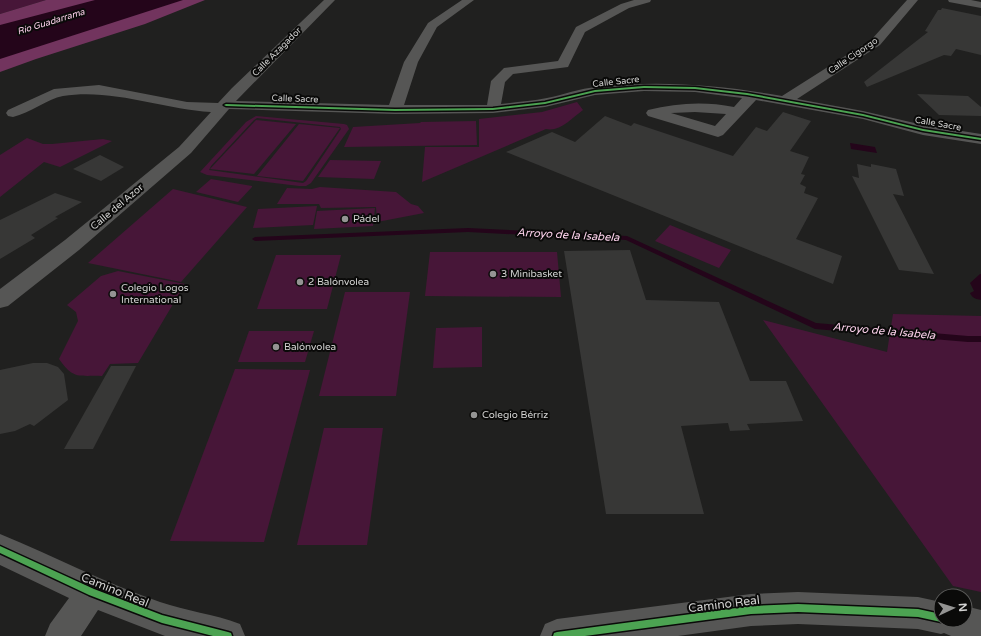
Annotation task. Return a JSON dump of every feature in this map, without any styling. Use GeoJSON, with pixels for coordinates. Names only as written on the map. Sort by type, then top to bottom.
{"type":"FeatureCollection","features":[{"type":"Feature","properties":{"kind":"street","name":"Calle Azagador"},"geometry":{"type":"LineString","coordinates":[[224,106],[330,0]]}},
{"type":"Feature","properties":{"kind":"street"},"geometry":{"type":"LineString","coordinates":[[395,110],[411,62],[432,25],[469,0]]}},
{"type":"Feature","properties":{"kind":"street"},"geometry":{"type":"LineString","coordinates":[[493,109],[498,81],[509,71],[563,64],[580,30],[625,6],[646,0]]}},
{"type":"Feature","properties":{"kind":"street","name":"Calle Cigorgo"},"geometry":{"type":"LineString","coordinates":[[784,101],[876,42],[913,0]]}},
{"type":"Feature","properties":{"kind":"street"},"geometry":{"type":"LineString","coordinates":[[953,0],[981,5]]}},
{"type":"Feature","properties":{"kind":"street","name":"Calle Sacre"},"geometry":{"type":"LineString","coordinates":[[13,113],[59,92],[99,88],[187,106],[395,110],[493,109],[545,103],[596,91],[644,86],[695,88],[753,95],[862,115],[923,130],[981,139]]}},
{"type":"Feature","properties":{"kind":"street"},"geometry":{"type":"LineString","coordinates":[[738,112],[753,95]]}},
{"type":"Feature","properties":{"kind":"street","name":"Calle del Azor"},"geometry":{"type":"LineString","coordinates":[[0,300],[72,245],[185,150],[224,106]]}},
{"type":"Feature","properties":{"kind":"street","name":"Camino Real"},"geometry":{"type":"LineString","coordinates":[[0,550],[92,592],[162,619],[228,636]]}},
{"type":"Feature","properties":{"kind":"street"},"geometry":{"type":"LineString","coordinates":[[62,636],[92,592]]}},
{"type":"Feature","properties":{"kind":"street","name":"Camino Real"},"geometry":{"type":"LineString","coordinates":[[557,636],[751,610],[790,608],[918,613],[933,616]]}},
{"type":"Feature","properties":{"kind":"shaded area"},"geometry":{"type":"Polygon","coordinates":[[[0,0],[46,0],[0,14],[0,0]]]}},
{"type":"Feature","properties":{"kind":"shaded area"},"geometry":{"type":"Polygon","coordinates":[[[46,0],[205,0],[145,24],[0,72],[0,14],[46,0]]]}},
{"type":"Feature","properties":{"kind":"shaded area"},"geometry":{"type":"Polygon","coordinates":[[[577,102],[583,110],[561,126],[546,129],[422,182],[425,147],[479,147],[479,119],[542,112],[577,102]]]}},
{"type":"Feature","properties":{"kind":"shaded area"},"geometry":{"type":"Polygon","coordinates":[[[256,116],[344,124],[347,125],[349,129],[311,183],[306,186],[207,175],[200,172],[246,122],[256,116]],[[257,118],[211,166],[209,170],[303,183],[306,181],[341,129],[340,127],[257,118]]]}},
{"type":"Feature","properties":{"kind":"shaded area"},"geometry":{"type":"Polygon","coordinates":[[[256,120],[296,124],[254,174],[210,169],[256,120]]]}},
{"type":"Feature","properties":{"kind":"shaded area"},"geometry":{"type":"Polygon","coordinates":[[[476,121],[477,145],[344,147],[353,127],[421,122],[476,121]]]}},
{"type":"Feature","properties":{"kind":"shaded area"},"geometry":{"type":"Polygon","coordinates":[[[299,124],[340,128],[303,181],[257,176],[299,124]]]}},
{"type":"Feature","properties":{"kind":"shaded area"},"geometry":{"type":"Polygon","coordinates":[[[27,138],[43,144],[103,139],[112,141],[60,167],[44,162],[0,197],[0,155],[27,138]]]}},
{"type":"Feature","properties":{"kind":"shaded area"},"geometry":{"type":"Polygon","coordinates":[[[330,160],[381,161],[374,179],[318,177],[330,160]]]}},
{"type":"Feature","properties":{"kind":"shaded area"},"geometry":{"type":"Polygon","coordinates":[[[211,179],[252,187],[238,202],[196,192],[211,179]]]}},
{"type":"Feature","properties":{"kind":"shaded area"},"geometry":{"type":"Polygon","coordinates":[[[320,187],[396,192],[411,204],[418,206],[424,213],[377,222],[376,207],[321,208],[319,204],[277,204],[287,188],[312,189],[320,187]]]}},
{"type":"Feature","properties":{"kind":"shaded area"},"geometry":{"type":"Polygon","coordinates":[[[173,189],[247,207],[181,282],[88,263],[173,189]]]}},
{"type":"Feature","properties":{"kind":"shaded area"},"geometry":{"type":"Polygon","coordinates":[[[317,206],[313,225],[253,228],[258,209],[317,206]]]}},
{"type":"Feature","properties":{"kind":"shaded area","name":"Pádel"},"geometry":{"type":"Polygon","coordinates":[[[375,208],[373,226],[314,229],[317,211],[375,208]]]}},
{"type":"Feature","properties":{"kind":"shaded area"},"geometry":{"type":"Polygon","coordinates":[[[670,225],[731,250],[719,268],[655,241],[670,225]]]}},
{"type":"Feature","properties":{"kind":"shaded area","name":"3 Minibasket"},"geometry":{"type":"Polygon","coordinates":[[[430,252],[557,252],[561,297],[425,296],[430,252]]]}},
{"type":"Feature","properties":{"kind":"shaded area","name":"2 Balónvolea"},"geometry":{"type":"Polygon","coordinates":[[[276,255],[341,255],[327,309],[257,309],[276,255]]]}},
{"type":"Feature","properties":{"kind":"shaded area"},"geometry":{"type":"Polygon","coordinates":[[[118,271],[185,284],[138,363],[110,364],[102,376],[77,375],[64,366],[59,359],[78,321],[76,312],[67,305],[101,276],[118,271]]]}},
{"type":"Feature","properties":{"kind":"shaded area"},"geometry":{"type":"Polygon","coordinates":[[[345,292],[410,292],[396,396],[319,396],[345,292]]]}},
{"type":"Feature","properties":{"kind":"shaded area"},"geometry":{"type":"Polygon","coordinates":[[[893,314],[981,316],[981,592],[973,590],[973,588],[953,586],[763,320],[887,352],[893,314]]]}},
{"type":"Feature","properties":{"kind":"shaded area"},"geometry":{"type":"Polygon","coordinates":[[[482,327],[482,367],[433,368],[436,328],[482,327]]]}},
{"type":"Feature","properties":{"kind":"shaded area","name":"Balónvolea"},"geometry":{"type":"Polygon","coordinates":[[[249,331],[314,331],[305,362],[238,362],[249,331]]]}},
{"type":"Feature","properties":{"kind":"shaded area"},"geometry":{"type":"Polygon","coordinates":[[[235,369],[310,370],[264,542],[170,541],[235,369]]]}},
{"type":"Feature","properties":{"kind":"shaded area"},"geometry":{"type":"Polygon","coordinates":[[[324,428],[383,428],[367,545],[297,545],[324,428]]]}},
{"type":"Feature","properties":{"kind":"water","name":"Río Guadarrama"},"geometry":{"type":"Polygon","coordinates":[[[95,0],[183,0],[0,59],[0,25],[95,0]]]}},
{"type":"Feature","properties":{"kind":"water"},"geometry":{"type":"Polygon","coordinates":[[[850,143],[875,147],[877,153],[851,149],[850,143]]]}},
{"type":"Feature","properties":{"kind":"water"},"geometry":{"type":"Polygon","coordinates":[[[980,274],[981,300],[974,298],[970,293],[974,291],[970,283],[980,274]]]}},
{"type":"Feature","properties":{"kind":"building"},"geometry":{"type":"Polygon","coordinates":[[[942,8],[981,16],[981,55],[956,49],[951,56],[944,55],[867,87],[864,82],[928,32],[925,31],[938,10],[941,10],[942,8]]]}},
{"type":"Feature","properties":{"kind":"building"},"geometry":{"type":"Polygon","coordinates":[[[917,94],[968,96],[981,107],[981,116],[939,115],[917,94]]]}},
{"type":"Feature","properties":{"kind":"building"},"geometry":{"type":"Polygon","coordinates":[[[783,112],[811,121],[790,151],[809,157],[801,174],[805,175],[800,184],[806,187],[804,193],[818,198],[796,239],[842,256],[833,284],[506,152],[552,132],[575,142],[605,116],[631,126],[634,123],[733,156],[756,127],[767,131],[783,112]]]}},
{"type":"Feature","properties":{"kind":"building"},"geometry":{"type":"Polygon","coordinates":[[[100,155],[124,167],[101,181],[73,169],[100,155]]]}},
{"type":"Feature","properties":{"kind":"building"},"geometry":{"type":"Polygon","coordinates":[[[857,164],[871,167],[871,164],[896,169],[904,196],[893,194],[934,274],[899,270],[852,176],[859,178],[857,164]]]}},
{"type":"Feature","properties":{"kind":"building"},"geometry":{"type":"Polygon","coordinates":[[[55,193],[82,202],[55,217],[58,218],[31,235],[35,238],[0,259],[0,220],[55,193]]]}},
{"type":"Feature","properties":{"kind":"building"},"geometry":{"type":"Polygon","coordinates":[[[630,250],[646,300],[719,302],[750,381],[786,381],[803,421],[747,424],[750,430],[730,431],[728,423],[681,426],[704,514],[606,514],[564,251],[630,250]]]}},
{"type":"Feature","properties":{"kind":"building"},"geometry":{"type":"Polygon","coordinates":[[[33,363],[47,363],[58,367],[64,374],[68,400],[34,426],[30,424],[15,431],[0,434],[0,370],[33,363]]]}},
{"type":"Feature","properties":{"kind":"building"},"geometry":{"type":"Polygon","coordinates":[[[111,366],[136,366],[93,449],[64,449],[111,366]]]}},
{"type":"Feature","properties":{"kind":"waterway","name":"Arroyo de la Isabela"},"geometry":{"type":"LineString","coordinates":[[255,239],[468,230],[627,238],[815,326],[981,339]]}},
{"type":"Feature","properties":{"kind":"cycle path"},"geometry":{"type":"LineString","coordinates":[[226,105],[395,110],[493,109],[545,103],[595,91],[644,87],[695,88],[747,94],[863,115],[923,130],[981,139]]}},
{"type":"Feature","properties":{"kind":"cycle path"},"geometry":{"type":"LineString","coordinates":[[0,549],[92,592],[162,619],[228,636]]}},
{"type":"Feature","properties":{"kind":"cycle path"},"geometry":{"type":"LineString","coordinates":[[557,636],[751,610],[798,608],[918,613],[933,616]]}},
{"type":"Feature","properties":{"kind":"place","name":"Pádel"},"geometry":{"type":"Point","coordinates":[345,219]}},
{"type":"Feature","properties":{"kind":"place","name":"3 Minibasket"},"geometry":{"type":"Point","coordinates":[493,274]}},
{"type":"Feature","properties":{"kind":"place","name":"2 Balónvolea"},"geometry":{"type":"Point","coordinates":[300,282]}},
{"type":"Feature","properties":{"kind":"place","name":"Colegio Logos International"},"geometry":{"type":"Point","coordinates":[113,294]}},
{"type":"Feature","properties":{"kind":"place","name":"Balónvolea"},"geometry":{"type":"Point","coordinates":[276,347]}},
{"type":"Feature","properties":{"kind":"place","name":"Colegio Bérriz"},"geometry":{"type":"Point","coordinates":[474,415]}}]}
